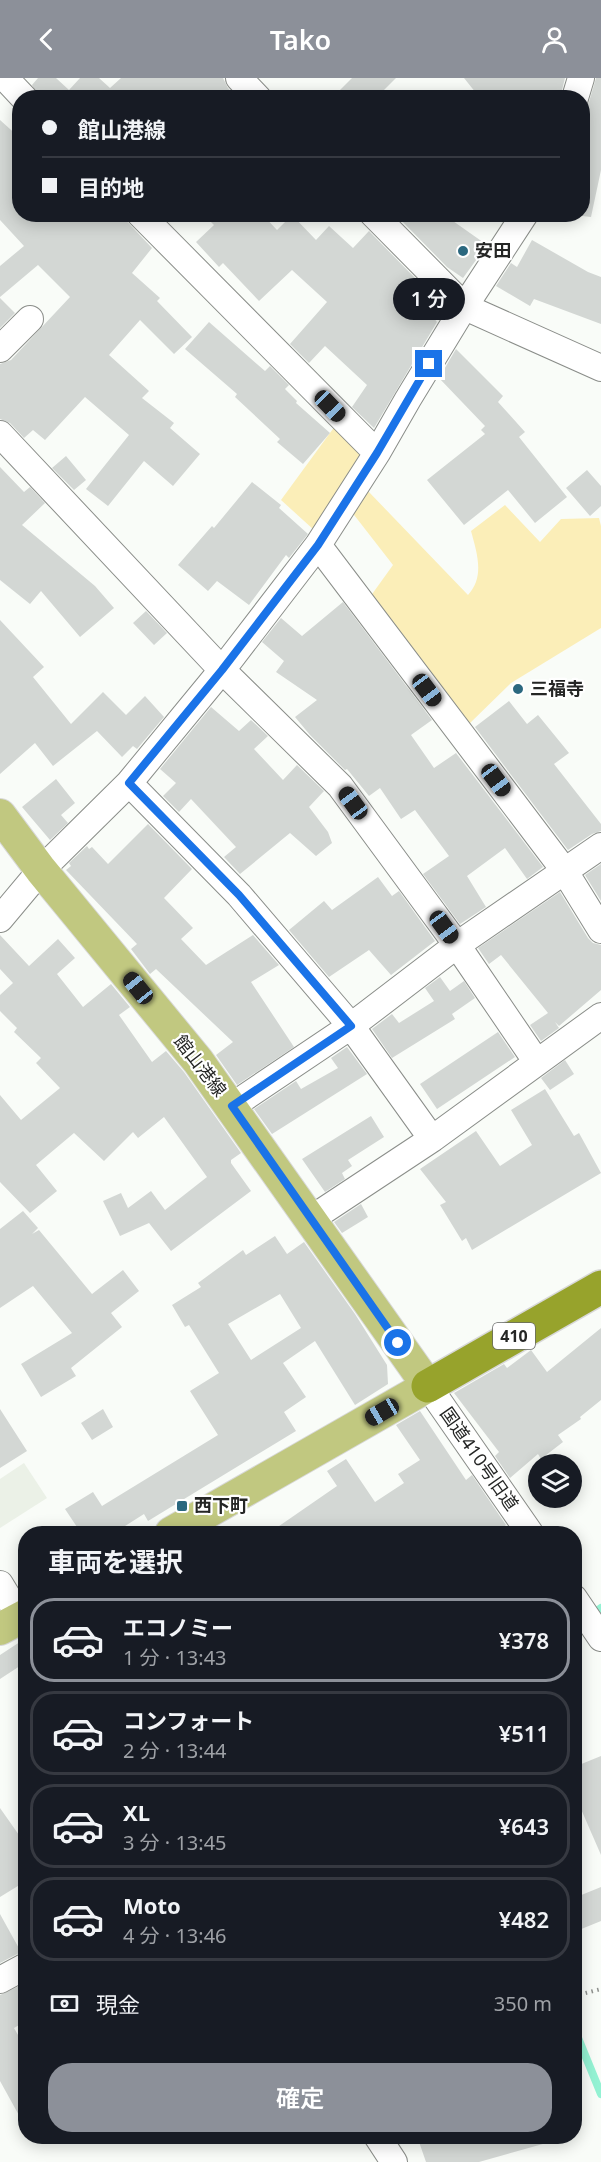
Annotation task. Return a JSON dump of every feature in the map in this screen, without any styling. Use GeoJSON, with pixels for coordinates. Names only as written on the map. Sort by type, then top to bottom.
{"type":"FeatureCollection","features":[{"type":"Feature","properties":{"kind":"highway","name":"410"},"geometry":{"type":"LineString","coordinates":[[428,1386],[601,1287]]}},
{"type":"Feature","properties":{"kind":"main road","name":"館山港線"},"geometry":{"type":"LineString","coordinates":[[0,815],[41,870],[198,1061],[232,1106],[428,1386]]}},
{"type":"Feature","properties":{"kind":"main road"},"geometry":{"type":"LineString","coordinates":[[183,1526],[428,1386]]}},
{"type":"Feature","properties":{"kind":"street"},"geometry":{"type":"LineString","coordinates":[[5,78],[16,90]]}},
{"type":"Feature","properties":{"kind":"street"},"geometry":{"type":"LineString","coordinates":[[238,78],[250,90]]}},
{"type":"Feature","properties":{"kind":"street"},"geometry":{"type":"LineString","coordinates":[[148,222],[377,453]]}},
{"type":"Feature","properties":{"kind":"street"},"geometry":{"type":"LineString","coordinates":[[381,222],[465,307],[601,368]]}},
{"type":"Feature","properties":{"kind":"street"},"geometry":{"type":"LineString","coordinates":[[0,919],[41,870],[129,783],[222,670],[318,545],[520,222]]}},
{"type":"Feature","properties":{"kind":"street"},"geometry":{"type":"LineString","coordinates":[[0,349],[30,319]]}},
{"type":"Feature","properties":{"kind":"street"},"geometry":{"type":"LineString","coordinates":[[0,434],[222,670],[340,786],[457,945],[536,1061]]}},
{"type":"Feature","properties":{"kind":"street"},"geometry":{"type":"LineString","coordinates":[[318,545],[564,870],[601,930]]}},
{"type":"Feature","properties":{"kind":"street"},"geometry":{"type":"LineString","coordinates":[[129,783],[239,895],[351,1026],[432,1138]]}},
{"type":"Feature","properties":{"kind":"street"},"geometry":{"type":"LineString","coordinates":[[232,1106],[351,1026],[457,945],[601,846]]}},
{"type":"Feature","properties":{"kind":"street"},"geometry":{"type":"LineString","coordinates":[[311,1219],[432,1138],[601,1016]]}},
{"type":"Feature","properties":{"kind":"street","name":"国道410号旧道"},"geometry":{"type":"LineString","coordinates":[[428,1386],[525,1526]]}},
{"type":"Feature","properties":{"kind":"street"},"geometry":{"type":"LineString","coordinates":[[0,1584],[15,1620]]}},
{"type":"Feature","properties":{"kind":"street"},"geometry":{"type":"LineString","coordinates":[[0,1980],[18,1970]]}},
{"type":"Feature","properties":{"kind":"street"},"geometry":{"type":"LineString","coordinates":[[382,2144],[394,2162]]}},
{"type":"Feature","properties":{"kind":"path"},"geometry":{"type":"LineString","coordinates":[[582,1994],[601,1989]]}},
{"type":"Feature","properties":{"kind":"shaded area"},"geometry":{"type":"Polygon","coordinates":[[[338,422],[364,455],[314,530],[281,500],[338,422]]]}},
{"type":"Feature","properties":{"kind":"shaded area"},"geometry":{"type":"Polygon","coordinates":[[[368,491],[468,595],[478,573],[477,556],[471,531],[505,505],[540,542],[561,519],[599,518],[601,526],[601,628],[511,683],[468,725],[370,597],[393,565],[351,511],[368,491]]]}},
{"type":"Feature","properties":{"kind":"shaded area"},"geometry":{"type":"Polygon","coordinates":[[[24,1463],[47,1498],[0,1528],[0,1479],[24,1463]]]}},
{"type":"Feature","properties":{"kind":"building"},"geometry":{"type":"Polygon","coordinates":[[[38,78],[56,78],[69,90],[35,90],[32,85],[38,78]]]}},
{"type":"Feature","properties":{"kind":"building"},"geometry":{"type":"Polygon","coordinates":[[[80,78],[99,78],[110,88],[121,78],[223,78],[230,90],[69,90],[80,78]]]}},
{"type":"Feature","properties":{"kind":"building"},"geometry":{"type":"Polygon","coordinates":[[[352,78],[396,78],[384,90],[340,90],[352,78]]]}},
{"type":"Feature","properties":{"kind":"building"},"geometry":{"type":"Polygon","coordinates":[[[464,78],[565,78],[562,90],[474,90],[464,78]]]}},
{"type":"Feature","properties":{"kind":"building"},"geometry":{"type":"Polygon","coordinates":[[[596,78],[601,78],[601,170],[591,217],[590,217],[590,99],[596,78]]]}},
{"type":"Feature","properties":{"kind":"building"},"geometry":{"type":"Polygon","coordinates":[[[0,120],[12,131],[12,222],[128,222],[152,248],[132,273],[160,298],[157,301],[192,337],[174,354],[140,320],[109,355],[149,391],[142,398],[174,423],[170,428],[200,454],[173,486],[144,461],[108,506],[86,489],[129,435],[85,397],[45,440],[33,430],[24,438],[10,423],[0,419],[0,364],[11,360],[70,297],[38,265],[0,297],[0,266],[24,246],[0,220],[0,120]]]}},
{"type":"Feature","properties":{"kind":"building"},"geometry":{"type":"Polygon","coordinates":[[[211,222],[270,222],[277,230],[285,222],[299,222],[316,240],[329,226],[353,248],[369,231],[415,278],[407,285],[437,322],[374,428],[352,407],[367,385],[325,346],[309,363],[290,344],[327,302],[292,270],[259,301],[223,263],[219,267],[196,242],[214,225],[211,222]]]}},
{"type":"Feature","properties":{"kind":"building"},"geometry":{"type":"Polygon","coordinates":[[[403,222],[454,222],[487,245],[463,278],[447,267],[403,222]]]}},
{"type":"Feature","properties":{"kind":"building"},"geometry":{"type":"Polygon","coordinates":[[[532,240],[601,277],[601,324],[534,299],[530,306],[496,286],[511,263],[517,267],[532,240]]]}},
{"type":"Feature","properties":{"kind":"building"},"geometry":{"type":"Polygon","coordinates":[[[0,298],[15,313],[0,328],[0,298]]]}},
{"type":"Feature","properties":{"kind":"building"},"geometry":{"type":"Polygon","coordinates":[[[209,322],[265,371],[270,366],[289,385],[285,389],[297,401],[296,403],[330,433],[303,464],[277,442],[280,439],[235,397],[237,394],[185,349],[209,322]]]}},
{"type":"Feature","properties":{"kind":"building"},"geometry":{"type":"Polygon","coordinates":[[[456,349],[503,396],[498,402],[525,432],[519,437],[567,497],[535,523],[508,490],[464,525],[427,480],[485,434],[481,430],[485,426],[439,378],[456,349]]]}},
{"type":"Feature","properties":{"kind":"building"},"geometry":{"type":"Polygon","coordinates":[[[66,456],[86,480],[74,490],[52,468],[66,456]]]}},
{"type":"Feature","properties":{"kind":"building"},"geometry":{"type":"Polygon","coordinates":[[[0,467],[24,492],[30,487],[45,503],[22,525],[95,586],[114,608],[80,637],[41,591],[30,604],[0,580],[0,467]]]}},
{"type":"Feature","properties":{"kind":"building"},"geometry":{"type":"Polygon","coordinates":[[[587,470],[601,486],[601,506],[590,516],[566,488],[587,470]]]}},
{"type":"Feature","properties":{"kind":"building"},"geometry":{"type":"Polygon","coordinates":[[[252,482],[281,505],[279,508],[308,534],[289,558],[286,555],[249,605],[217,581],[208,591],[178,565],[212,526],[214,528],[252,482]]]}},
{"type":"Feature","properties":{"kind":"building"},"geometry":{"type":"Polygon","coordinates":[[[343,602],[432,720],[411,735],[434,768],[456,753],[543,867],[527,879],[505,848],[467,876],[486,907],[460,924],[423,874],[449,856],[415,810],[401,819],[380,788],[369,796],[347,769],[345,770],[310,735],[295,717],[317,700],[276,672],[284,661],[262,642],[281,618],[302,636],[343,602]]]}},
{"type":"Feature","properties":{"kind":"building"},"geometry":{"type":"Polygon","coordinates":[[[146,611],[167,633],[154,645],[133,623],[146,611]]]}},
{"type":"Feature","properties":{"kind":"building"},"geometry":{"type":"Polygon","coordinates":[[[0,620],[44,667],[33,677],[71,724],[103,692],[126,715],[145,696],[164,717],[137,749],[133,746],[122,757],[97,731],[53,766],[35,743],[0,774],[0,620]]]}},
{"type":"Feature","properties":{"kind":"building"},"geometry":{"type":"Polygon","coordinates":[[[509,701],[527,724],[538,715],[569,753],[554,764],[601,824],[601,831],[592,834],[568,850],[475,727],[509,701]]]}},
{"type":"Feature","properties":{"kind":"building"},"geometry":{"type":"Polygon","coordinates":[[[211,707],[239,731],[251,720],[268,736],[254,749],[283,780],[297,765],[324,791],[309,807],[328,832],[332,843],[316,856],[290,833],[240,874],[224,857],[236,847],[191,799],[179,812],[163,796],[176,783],[160,769],[211,707]]]}},
{"type":"Feature","properties":{"kind":"building"},"geometry":{"type":"Polygon","coordinates":[[[56,779],[75,803],[61,815],[68,823],[50,840],[22,807],[56,779]]]}},
{"type":"Feature","properties":{"kind":"building"},"geometry":{"type":"Polygon","coordinates":[[[148,824],[192,869],[164,898],[193,928],[181,939],[206,965],[253,935],[279,965],[251,982],[294,1047],[237,1085],[216,1055],[233,1042],[156,969],[150,974],[131,949],[137,944],[66,870],[71,866],[69,863],[87,846],[89,849],[92,847],[108,864],[148,824]]]}},
{"type":"Feature","properties":{"kind":"building"},"geometry":{"type":"Polygon","coordinates":[[[601,864],[601,901],[585,875],[601,864]]]}},
{"type":"Feature","properties":{"kind":"building"},"geometry":{"type":"Polygon","coordinates":[[[378,877],[392,896],[399,891],[435,941],[391,975],[369,950],[329,977],[289,930],[324,901],[332,910],[378,877]]]}},
{"type":"Feature","properties":{"kind":"building"},"geometry":{"type":"Polygon","coordinates":[[[560,892],[588,938],[593,943],[601,945],[601,990],[559,1026],[555,1022],[559,1028],[541,1041],[530,1025],[548,1013],[501,955],[489,964],[478,948],[560,892]]]}},
{"type":"Feature","properties":{"kind":"building"},"geometry":{"type":"Polygon","coordinates":[[[0,935],[29,966],[58,939],[75,958],[57,974],[83,1007],[111,984],[130,1007],[119,1015],[152,1062],[166,1051],[184,1072],[241,1153],[231,1160],[231,1163],[251,1191],[171,1251],[149,1223],[120,1236],[103,1201],[121,1193],[128,1208],[151,1191],[165,1210],[207,1177],[164,1117],[138,1138],[133,1132],[104,1161],[74,1133],[36,1165],[57,1191],[30,1213],[0,1182],[0,1095],[21,1120],[60,1088],[36,1063],[41,1058],[14,1032],[17,1028],[0,1011],[0,995],[13,983],[0,969],[0,935]]]}},
{"type":"Feature","properties":{"kind":"building"},"geometry":{"type":"Polygon","coordinates":[[[440,977],[450,991],[464,981],[475,998],[452,1014],[455,1019],[392,1058],[372,1029],[392,1014],[399,1023],[434,1001],[425,988],[440,977]]]}},
{"type":"Feature","properties":{"kind":"building"},"geometry":{"type":"Polygon","coordinates":[[[498,1032],[515,1057],[437,1109],[420,1084],[498,1032]]]}},
{"type":"Feature","properties":{"kind":"building"},"geometry":{"type":"Polygon","coordinates":[[[347,1047],[367,1074],[272,1134],[254,1109],[296,1081],[301,1089],[338,1068],[331,1058],[347,1047]]]}},
{"type":"Feature","properties":{"kind":"building"},"geometry":{"type":"Polygon","coordinates":[[[565,1060],[574,1074],[550,1090],[541,1078],[565,1060]]]}},
{"type":"Feature","properties":{"kind":"building"},"geometry":{"type":"Polygon","coordinates":[[[545,1089],[574,1136],[579,1133],[601,1173],[472,1250],[466,1238],[462,1241],[440,1205],[446,1202],[420,1169],[476,1131],[500,1166],[532,1145],[511,1110],[545,1089]]]}},
{"type":"Feature","properties":{"kind":"building"},"geometry":{"type":"Polygon","coordinates":[[[371,1116],[384,1137],[348,1160],[352,1166],[342,1173],[345,1179],[325,1192],[302,1159],[371,1116]]]}},
{"type":"Feature","properties":{"kind":"building"},"geometry":{"type":"Polygon","coordinates":[[[361,1204],[368,1217],[342,1233],[334,1222],[361,1204]]]}},
{"type":"Feature","properties":{"kind":"building"},"geometry":{"type":"Polygon","coordinates":[[[23,1211],[38,1228],[32,1234],[39,1230],[92,1294],[123,1270],[139,1291],[111,1313],[122,1327],[71,1368],[76,1376],[41,1397],[21,1364],[72,1333],[33,1286],[0,1308],[0,1229],[23,1211]]]}},
{"type":"Feature","properties":{"kind":"building"},"geometry":{"type":"Polygon","coordinates":[[[275,1236],[287,1254],[304,1242],[355,1314],[387,1365],[388,1384],[355,1405],[315,1341],[283,1363],[306,1397],[284,1412],[296,1431],[148,1521],[144,1514],[125,1526],[76,1526],[65,1509],[93,1492],[102,1506],[218,1435],[190,1391],[219,1373],[189,1325],[185,1327],[172,1305],[201,1287],[198,1283],[243,1250],[246,1255],[275,1236]],[[280,1294],[228,1324],[251,1360],[301,1328],[280,1294]]]}},
{"type":"Feature","properties":{"kind":"building"},"geometry":{"type":"Polygon","coordinates":[[[601,1328],[601,1400],[580,1417],[581,1419],[558,1435],[563,1442],[547,1454],[528,1454],[528,1463],[510,1478],[495,1456],[499,1452],[454,1393],[504,1364],[507,1368],[531,1350],[547,1372],[601,1328]]]}},
{"type":"Feature","properties":{"kind":"building"},"geometry":{"type":"Polygon","coordinates":[[[0,1409],[27,1451],[0,1468],[0,1409]]]}},
{"type":"Feature","properties":{"kind":"building"},"geometry":{"type":"Polygon","coordinates":[[[103,1409],[113,1427],[92,1440],[81,1423],[103,1409]]]}},
{"type":"Feature","properties":{"kind":"building"},"geometry":{"type":"Polygon","coordinates":[[[420,1411],[466,1480],[472,1475],[506,1525],[279,1526],[337,1486],[327,1471],[346,1459],[375,1502],[404,1483],[398,1474],[420,1460],[396,1425],[420,1411]]]}},
{"type":"Feature","properties":{"kind":"building"},"geometry":{"type":"Polygon","coordinates":[[[18,1643],[18,1667],[0,1679],[0,1655],[18,1643]]]}},
{"type":"Feature","properties":{"kind":"building"},"geometry":{"type":"Polygon","coordinates":[[[601,1756],[601,1855],[582,1811],[582,1764],[601,1756]]]}},
{"type":"Feature","properties":{"kind":"building"},"geometry":{"type":"Polygon","coordinates":[[[0,1808],[18,1834],[18,1886],[0,1897],[0,1808]]]}},
{"type":"Feature","properties":{"kind":"building"},"geometry":{"type":"Polygon","coordinates":[[[601,1887],[601,1921],[582,1929],[582,1895],[601,1887]]]}},
{"type":"Feature","properties":{"kind":"building"},"geometry":{"type":"Polygon","coordinates":[[[0,1914],[18,1947],[18,1954],[0,1963],[0,1914]]]}},
{"type":"Feature","properties":{"kind":"building"},"geometry":{"type":"Polygon","coordinates":[[[18,1987],[18,2026],[14,2028],[18,2035],[18,2114],[0,2081],[0,1995],[18,1987]]]}},
{"type":"Feature","properties":{"kind":"building"},"geometry":{"type":"Polygon","coordinates":[[[420,2144],[543,2144],[479,2162],[426,2162],[420,2144]]]}},
{"type":"Feature","properties":{"kind":"waterway"},"geometry":{"type":"LineString","coordinates":[[582,1622],[601,1608]]}},
{"type":"Feature","properties":{"kind":"waterway"},"geometry":{"type":"LineString","coordinates":[[582,2048],[601,2094]]}},
{"type":"Feature","properties":{"kind":"place","name":"安田"},"geometry":{"type":"Point","coordinates":[463,251]}},
{"type":"Feature","properties":{"kind":"place","name":"三福寺"},"geometry":{"type":"Point","coordinates":[518,689]}},
{"type":"Feature","properties":{"kind":"place","name":"西下町"},"geometry":{"type":"Point","coordinates":[182,1506]}},
{"type":"Feature","properties":{"kind":"route"},"geometry":{"type":"LineString","coordinates":[[398,1343],[232,1106],[351,1026],[239,895],[129,783],[222,670],[318,545],[377,453],[429,364]]}}]}
